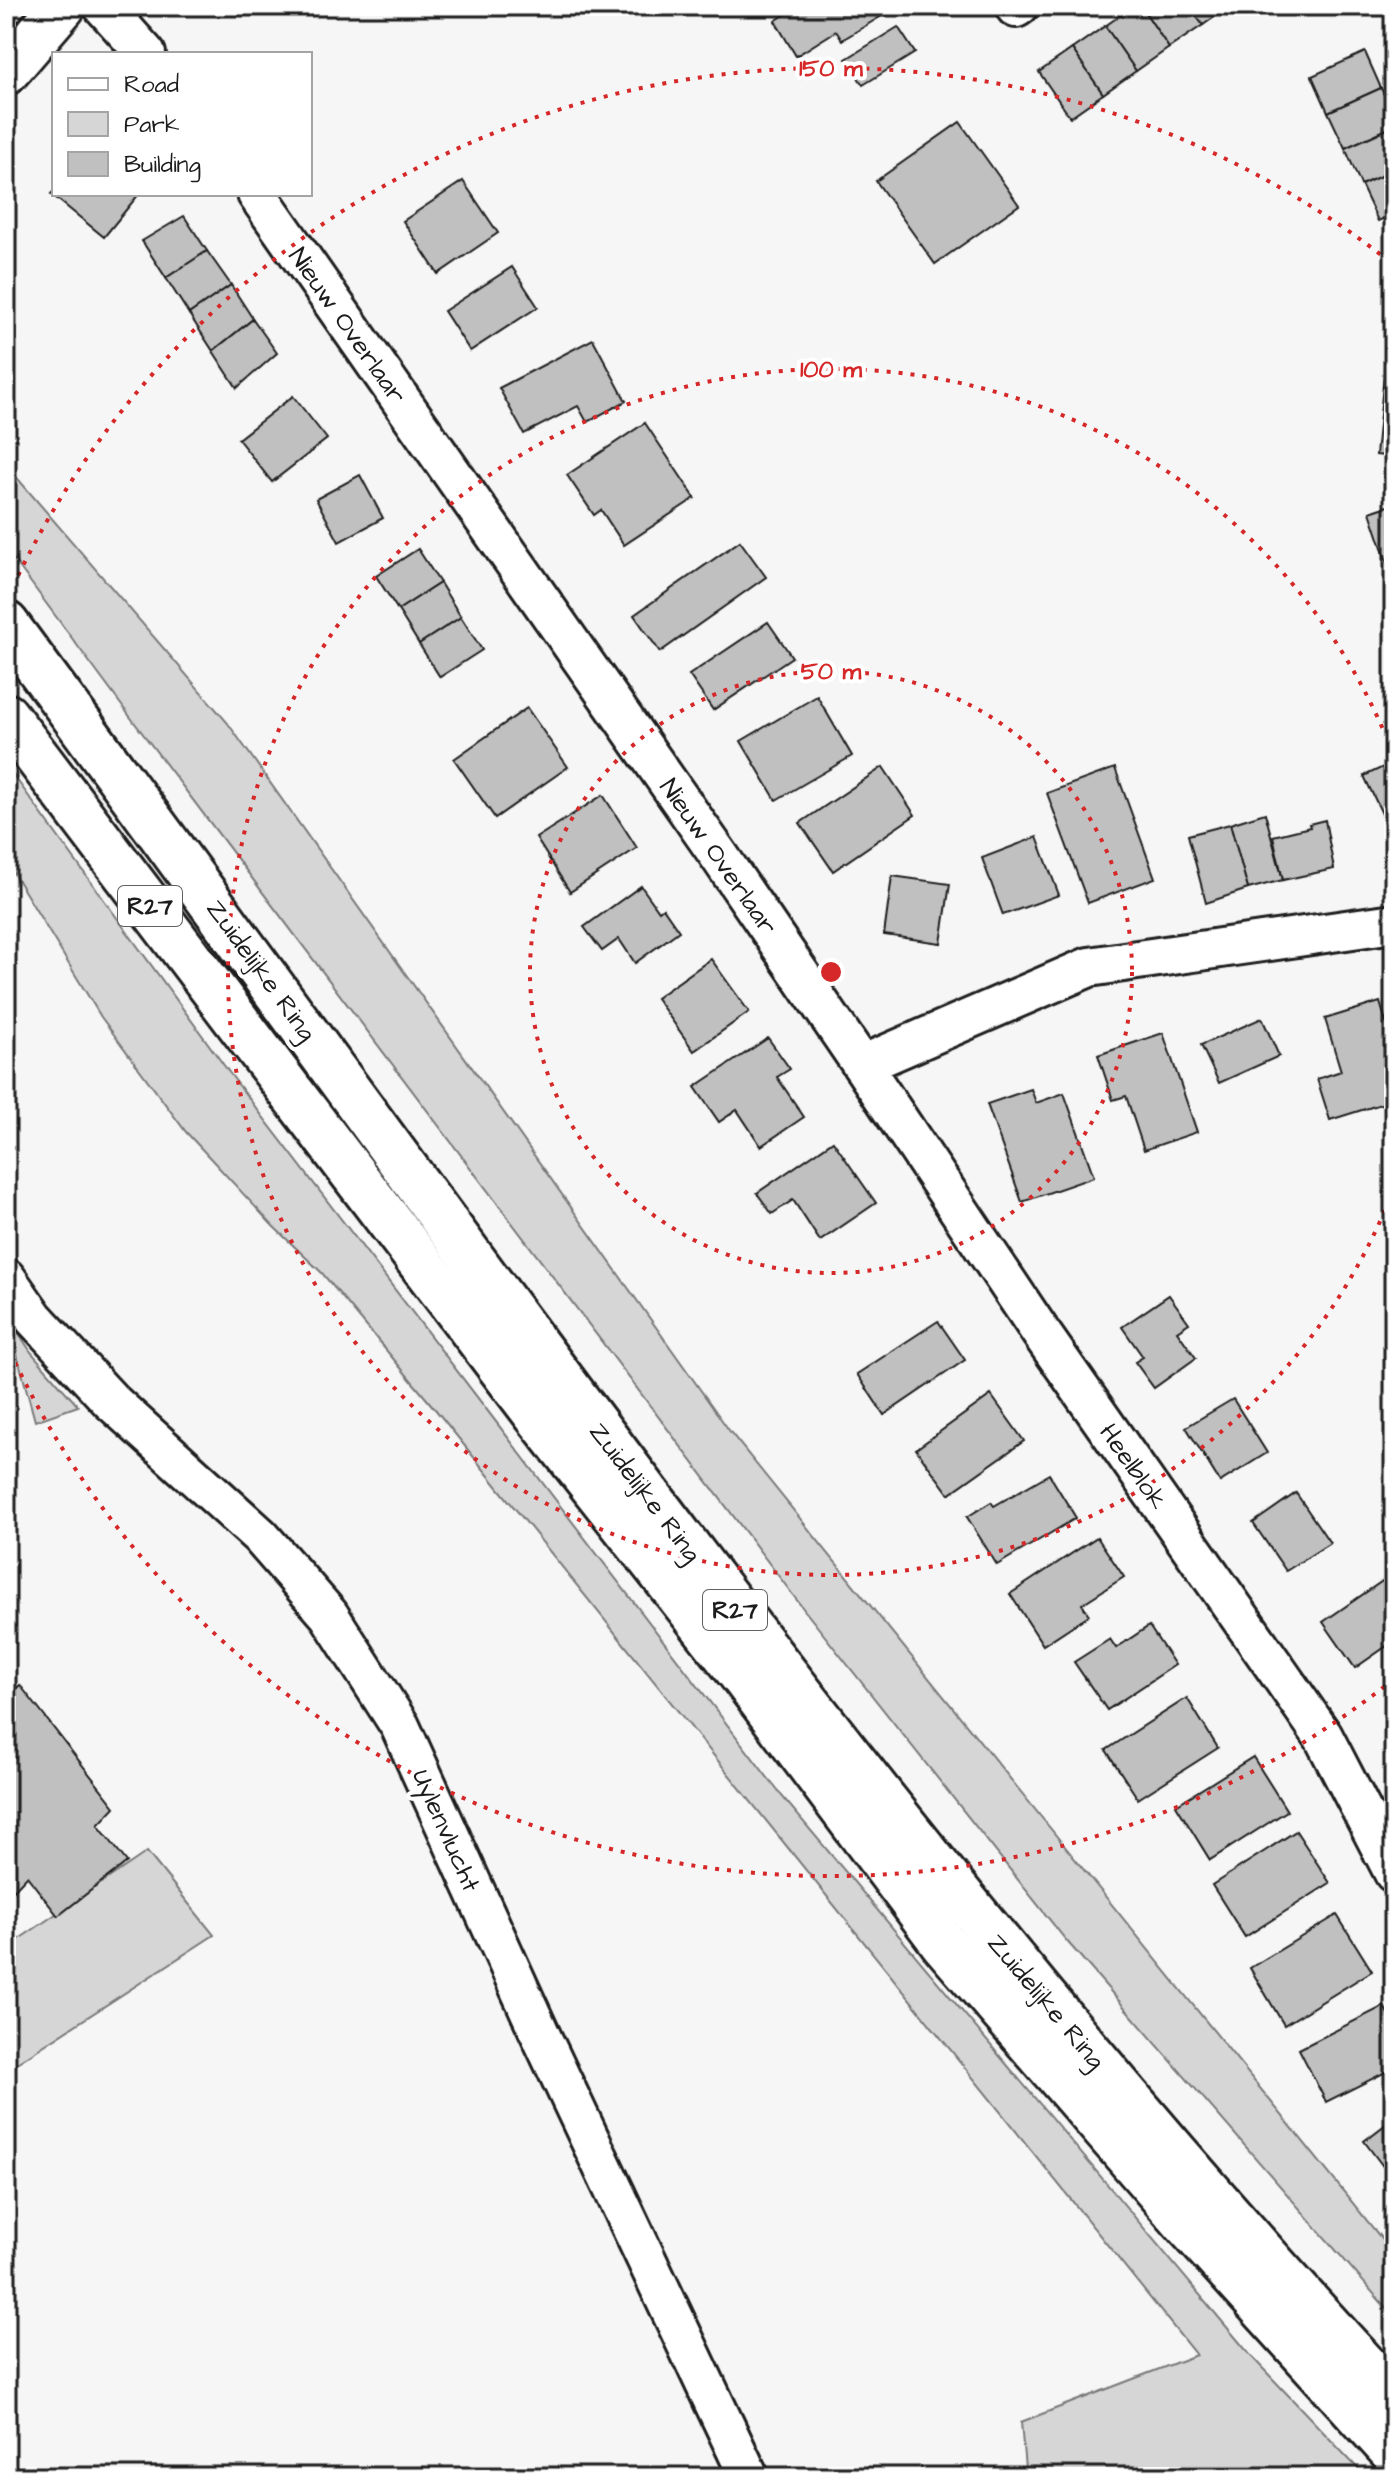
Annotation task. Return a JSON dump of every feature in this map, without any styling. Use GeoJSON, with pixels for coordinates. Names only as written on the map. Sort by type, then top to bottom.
{"type":"FeatureCollection","features":[{"type":"Feature","properties":{"kind":"main road"},"geometry":{"type":"LineString","coordinates":[[6,72],[63,6]]}},
{"type":"Feature","properties":{"kind":"main road","name":"Zuidelijke Ring"},"geometry":{"type":"LineString","coordinates":[[6,624],[542,1354],[776,1663],[988,1932],[1215,2200],[1394,2397]]}},
{"type":"Feature","properties":{"kind":"main road","name":"Zuidelijke Ring"},"geometry":{"type":"LineString","coordinates":[[6,716],[544,1425],[745,1679],[943,1943],[1188,2226],[1394,2453]]}},
{"type":"Feature","properties":{"kind":"street"},"geometry":{"type":"LineString","coordinates":[[103,6],[144,52]]}},
{"type":"Feature","properties":{"kind":"street","name":"Nieuw Overlaar"},"geometry":{"type":"LineString","coordinates":[[258,196],[862,1065]]}},
{"type":"Feature","properties":{"kind":"street"},"geometry":{"type":"LineString","coordinates":[[862,1065],[1089,967],[1394,923]]}},
{"type":"Feature","properties":{"kind":"street","name":"Heelblok"},"geometry":{"type":"LineString","coordinates":[[862,1065],[1041,1333],[1323,1736],[1394,1873]]}},
{"type":"Feature","properties":{"kind":"street","name":"Uylenvlucht"},"geometry":{"type":"LineString","coordinates":[[6,1278],[34,1318],[111,1401],[260,1536],[329,1615],[400,1726],[548,2052],[749,2477]]}},
{"type":"Feature","properties":{"kind":"green space"},"geometry":{"type":"Polygon","coordinates":[[[6,465],[227,722],[731,1433],[1394,2254],[1394,2317],[1065,1939],[805,1611],[125,710],[6,549],[6,465]]]}},
{"type":"Feature","properties":{"kind":"green space"},"geometry":{"type":"Polygon","coordinates":[[[6,765],[231,1075],[781,1795],[1251,2356],[1366,2477],[1007,2477],[1025,2469],[1021,2422],[1196,2355],[435,1409],[322,1273],[273,1226],[186,1132],[101,1017],[6,861],[6,765]]]}},
{"type":"Feature","properties":{"kind":"green space"},"geometry":{"type":"Polygon","coordinates":[[[6,1314],[31,1352],[78,1406],[35,1421],[6,1314]]]}},
{"type":"Feature","properties":{"kind":"green space"},"geometry":{"type":"Polygon","coordinates":[[[147,1852],[214,1935],[6,2070],[6,1948],[147,1852]]]}},
{"type":"Feature","properties":{"kind":"building"},"geometry":{"type":"Polygon","coordinates":[[[798,6],[880,6],[885,14],[842,40],[836,31],[796,56],[775,21],[798,6]]]}},
{"type":"Feature","properties":{"kind":"building"},"geometry":{"type":"Polygon","coordinates":[[[1134,6],[1141,6],[1169,48],[1136,71],[1105,26],[1134,6]]]}},
{"type":"Feature","properties":{"kind":"building"},"geometry":{"type":"Polygon","coordinates":[[[1141,6],[1189,6],[1203,25],[1169,48],[1141,6]]]}},
{"type":"Feature","properties":{"kind":"building"},"geometry":{"type":"Polygon","coordinates":[[[1189,6],[1230,6],[1203,25],[1189,6]]]}},
{"type":"Feature","properties":{"kind":"building"},"geometry":{"type":"Polygon","coordinates":[[[1105,26],[1136,71],[1103,94],[1072,49],[1105,26]]]}},
{"type":"Feature","properties":{"kind":"building"},"geometry":{"type":"Polygon","coordinates":[[[898,27],[915,53],[863,85],[846,59],[898,27]]]}},
{"type":"Feature","properties":{"kind":"building"},"geometry":{"type":"Polygon","coordinates":[[[1072,49],[1103,94],[1070,117],[1039,72],[1072,49]]]}},
{"type":"Feature","properties":{"kind":"building"},"geometry":{"type":"Polygon","coordinates":[[[1365,52],[1381,88],[1328,112],[1312,76],[1365,52]]]}},
{"type":"Feature","properties":{"kind":"building"},"geometry":{"type":"Polygon","coordinates":[[[1381,88],[1394,116],[1394,126],[1345,148],[1328,112],[1381,88]]]}},
{"type":"Feature","properties":{"kind":"building"},"geometry":{"type":"Polygon","coordinates":[[[960,122],[1019,205],[935,264],[876,181],[960,122]]]}},
{"type":"Feature","properties":{"kind":"building"},"geometry":{"type":"Polygon","coordinates":[[[1394,126],[1394,170],[1361,185],[1345,148],[1394,126]]]}},
{"type":"Feature","properties":{"kind":"building"},"geometry":{"type":"Polygon","coordinates":[[[1394,170],[1394,214],[1378,221],[1361,185],[1394,170]]]}},
{"type":"Feature","properties":{"kind":"building"},"geometry":{"type":"Polygon","coordinates":[[[463,181],[498,233],[438,274],[403,221],[463,181]]]}},
{"type":"Feature","properties":{"kind":"building"},"geometry":{"type":"Polygon","coordinates":[[[53,196],[137,196],[104,237],[53,196]]]}},
{"type":"Feature","properties":{"kind":"building"},"geometry":{"type":"Polygon","coordinates":[[[184,216],[207,251],[166,278],[142,241],[184,216]]]}},
{"type":"Feature","properties":{"kind":"building"},"geometry":{"type":"Polygon","coordinates":[[[207,251],[231,285],[189,314],[166,278],[207,251]]]}},
{"type":"Feature","properties":{"kind":"building"},"geometry":{"type":"Polygon","coordinates":[[[512,267],[538,307],[470,351],[444,311],[512,267]]]}},
{"type":"Feature","properties":{"kind":"building"},"geometry":{"type":"Polygon","coordinates":[[[231,285],[253,319],[213,351],[189,314],[231,285]]]}},
{"type":"Feature","properties":{"kind":"building"},"geometry":{"type":"Polygon","coordinates":[[[1391,306],[1394,306],[1394,356],[1386,355],[1391,306]]]}},
{"type":"Feature","properties":{"kind":"building"},"geometry":{"type":"Polygon","coordinates":[[[253,319],[277,353],[237,388],[213,351],[253,319]]]}},
{"type":"Feature","properties":{"kind":"building"},"geometry":{"type":"Polygon","coordinates":[[[593,339],[626,401],[587,422],[578,406],[524,434],[499,388],[593,339]]]}},
{"type":"Feature","properties":{"kind":"building"},"geometry":{"type":"Polygon","coordinates":[[[1386,355],[1394,356],[1394,406],[1381,405],[1386,355]]]}},
{"type":"Feature","properties":{"kind":"building"},"geometry":{"type":"Polygon","coordinates":[[[293,396],[327,439],[272,482],[238,439],[293,396]]]}},
{"type":"Feature","properties":{"kind":"building"},"geometry":{"type":"Polygon","coordinates":[[[1381,405],[1394,406],[1394,457],[1376,455],[1381,405]]]}},
{"type":"Feature","properties":{"kind":"building"},"geometry":{"type":"Polygon","coordinates":[[[645,423],[695,498],[624,545],[601,510],[594,515],[567,475],[645,423]]]}},
{"type":"Feature","properties":{"kind":"building"},"geometry":{"type":"Polygon","coordinates":[[[360,475],[383,518],[339,542],[316,499],[360,475]]]}},
{"type":"Feature","properties":{"kind":"building"},"geometry":{"type":"Polygon","coordinates":[[[1394,504],[1394,563],[1388,565],[1370,512],[1394,504]]]}},
{"type":"Feature","properties":{"kind":"building"},"geometry":{"type":"Polygon","coordinates":[[[740,541],[766,577],[660,652],[634,615],[740,541]]]}},
{"type":"Feature","properties":{"kind":"building"},"geometry":{"type":"Polygon","coordinates":[[[418,549],[440,583],[398,610],[376,576],[418,549]]]}},
{"type":"Feature","properties":{"kind":"building"},"geometry":{"type":"Polygon","coordinates":[[[440,583],[461,617],[419,644],[398,610],[440,583]]]}},
{"type":"Feature","properties":{"kind":"building"},"geometry":{"type":"Polygon","coordinates":[[[461,617],[482,650],[440,677],[419,644],[461,617]]]}},
{"type":"Feature","properties":{"kind":"building"},"geometry":{"type":"Polygon","coordinates":[[[768,622],[792,657],[713,710],[689,675],[768,622]]]}},
{"type":"Feature","properties":{"kind":"building"},"geometry":{"type":"Polygon","coordinates":[[[817,696],[852,756],[776,800],[741,741],[817,696]]]}},
{"type":"Feature","properties":{"kind":"building"},"geometry":{"type":"Polygon","coordinates":[[[527,708],[568,767],[495,818],[454,759],[527,708]]]}},
{"type":"Feature","properties":{"kind":"building"},"geometry":{"type":"Polygon","coordinates":[[[1394,762],[1394,839],[1364,776],[1394,762]]]}},
{"type":"Feature","properties":{"kind":"building"},"geometry":{"type":"Polygon","coordinates":[[[883,767],[915,815],[833,871],[800,823],[883,767]]]}},
{"type":"Feature","properties":{"kind":"building"},"geometry":{"type":"Polygon","coordinates":[[[1115,768],[1155,878],[1088,903],[1047,793],[1115,768]]]}},
{"type":"Feature","properties":{"kind":"building"},"geometry":{"type":"Polygon","coordinates":[[[603,795],[637,848],[570,892],[536,838],[603,795]]]}},
{"type":"Feature","properties":{"kind":"building"},"geometry":{"type":"Polygon","coordinates":[[[1265,813],[1283,880],[1248,889],[1230,824],[1265,813]]]}},
{"type":"Feature","properties":{"kind":"building"},"geometry":{"type":"Polygon","coordinates":[[[1325,820],[1334,869],[1283,880],[1273,836],[1325,820]]]}},
{"type":"Feature","properties":{"kind":"building"},"geometry":{"type":"Polygon","coordinates":[[[1230,824],[1248,889],[1206,903],[1188,835],[1230,824]]]}},
{"type":"Feature","properties":{"kind":"building"},"geometry":{"type":"Polygon","coordinates":[[[1037,837],[1059,895],[1003,915],[982,858],[1037,837]]]}},
{"type":"Feature","properties":{"kind":"building"},"geometry":{"type":"Polygon","coordinates":[[[892,876],[950,884],[941,943],[884,935],[892,876]]]}},
{"type":"Feature","properties":{"kind":"building"},"geometry":{"type":"Polygon","coordinates":[[[641,886],[659,911],[663,908],[679,931],[635,963],[619,939],[602,951],[584,927],[641,886]]]}},
{"type":"Feature","properties":{"kind":"building"},"geometry":{"type":"Polygon","coordinates":[[[711,959],[749,1012],[694,1051],[656,998],[711,959]]]}},
{"type":"Feature","properties":{"kind":"building"},"geometry":{"type":"Polygon","coordinates":[[[1380,1002],[1394,1048],[1394,1100],[1330,1120],[1317,1079],[1341,1071],[1325,1019],[1380,1002]]]}},
{"type":"Feature","properties":{"kind":"building"},"geometry":{"type":"Polygon","coordinates":[[[1262,1018],[1279,1056],[1219,1083],[1201,1045],[1262,1018]]]}},
{"type":"Feature","properties":{"kind":"building"},"geometry":{"type":"Polygon","coordinates":[[[1163,1033],[1197,1132],[1144,1150],[1126,1096],[1113,1100],[1098,1055],[1163,1033]]]}},
{"type":"Feature","properties":{"kind":"building"},"geometry":{"type":"Polygon","coordinates":[[[768,1038],[790,1069],[777,1077],[804,1117],[761,1146],[737,1110],[719,1122],[695,1087],[768,1038]]]}},
{"type":"Feature","properties":{"kind":"building"},"geometry":{"type":"Polygon","coordinates":[[[1031,1089],[1036,1103],[1064,1093],[1094,1177],[1022,1202],[987,1104],[1031,1089]]]}},
{"type":"Feature","properties":{"kind":"building"},"geometry":{"type":"Polygon","coordinates":[[[833,1141],[876,1203],[820,1241],[793,1200],[772,1214],[757,1193],[833,1141]]]}},
{"type":"Feature","properties":{"kind":"building"},"geometry":{"type":"Polygon","coordinates":[[[1169,1295],[1189,1323],[1177,1331],[1196,1358],[1154,1388],[1135,1362],[1143,1357],[1122,1327],[1169,1295]]]}},
{"type":"Feature","properties":{"kind":"building"},"geometry":{"type":"Polygon","coordinates":[[[938,1321],[965,1360],[884,1415],[857,1374],[938,1321]]]}},
{"type":"Feature","properties":{"kind":"building"},"geometry":{"type":"Polygon","coordinates":[[[991,1395],[1024,1441],[949,1494],[916,1449],[991,1395]]]}},
{"type":"Feature","properties":{"kind":"building"},"geometry":{"type":"Polygon","coordinates":[[[1233,1399],[1267,1453],[1220,1482],[1186,1427],[1233,1399]]]}},
{"type":"Feature","properties":{"kind":"building"},"geometry":{"type":"Polygon","coordinates":[[[1049,1474],[1076,1518],[997,1565],[967,1517],[991,1502],[994,1506],[1049,1474]]]}},
{"type":"Feature","properties":{"kind":"building"},"geometry":{"type":"Polygon","coordinates":[[[1296,1493],[1330,1543],[1286,1571],[1253,1523],[1296,1493]]]}},
{"type":"Feature","properties":{"kind":"building"},"geometry":{"type":"Polygon","coordinates":[[[1097,1537],[1124,1577],[1082,1604],[1089,1615],[1043,1645],[1010,1594],[1097,1537]]]}},
{"type":"Feature","properties":{"kind":"building"},"geometry":{"type":"Polygon","coordinates":[[[1394,1573],[1394,1641],[1355,1668],[1323,1622],[1394,1573]]]}},
{"type":"Feature","properties":{"kind":"building"},"geometry":{"type":"Polygon","coordinates":[[[1149,1626],[1175,1665],[1107,1710],[1074,1662],[1110,1639],[1116,1648],[1149,1626]]]}},
{"type":"Feature","properties":{"kind":"building"},"geometry":{"type":"Polygon","coordinates":[[[20,1685],[115,1807],[98,1825],[127,1862],[58,1916],[27,1876],[8,1896],[6,1894],[6,1697],[20,1685]]]}},
{"type":"Feature","properties":{"kind":"building"},"geometry":{"type":"Polygon","coordinates":[[[1187,1698],[1218,1748],[1138,1799],[1106,1750],[1187,1698]]]}},
{"type":"Feature","properties":{"kind":"building"},"geometry":{"type":"Polygon","coordinates":[[[1253,1757],[1287,1811],[1210,1860],[1176,1805],[1253,1757]]]}},
{"type":"Feature","properties":{"kind":"building"},"geometry":{"type":"Polygon","coordinates":[[[1296,1831],[1330,1883],[1245,1937],[1212,1885],[1296,1831]]]}},
{"type":"Feature","properties":{"kind":"building"},"geometry":{"type":"Polygon","coordinates":[[[1337,1915],[1372,1971],[1284,2025],[1250,1968],[1337,1915]]]}},
{"type":"Feature","properties":{"kind":"building"},"geometry":{"type":"Polygon","coordinates":[[[1384,2006],[1394,2026],[1394,2068],[1326,2102],[1299,2049],[1384,2006]]]}},
{"type":"Feature","properties":{"kind":"building"},"geometry":{"type":"Polygon","coordinates":[[[1394,2118],[1394,2181],[1364,2141],[1394,2118]]]}}]}
